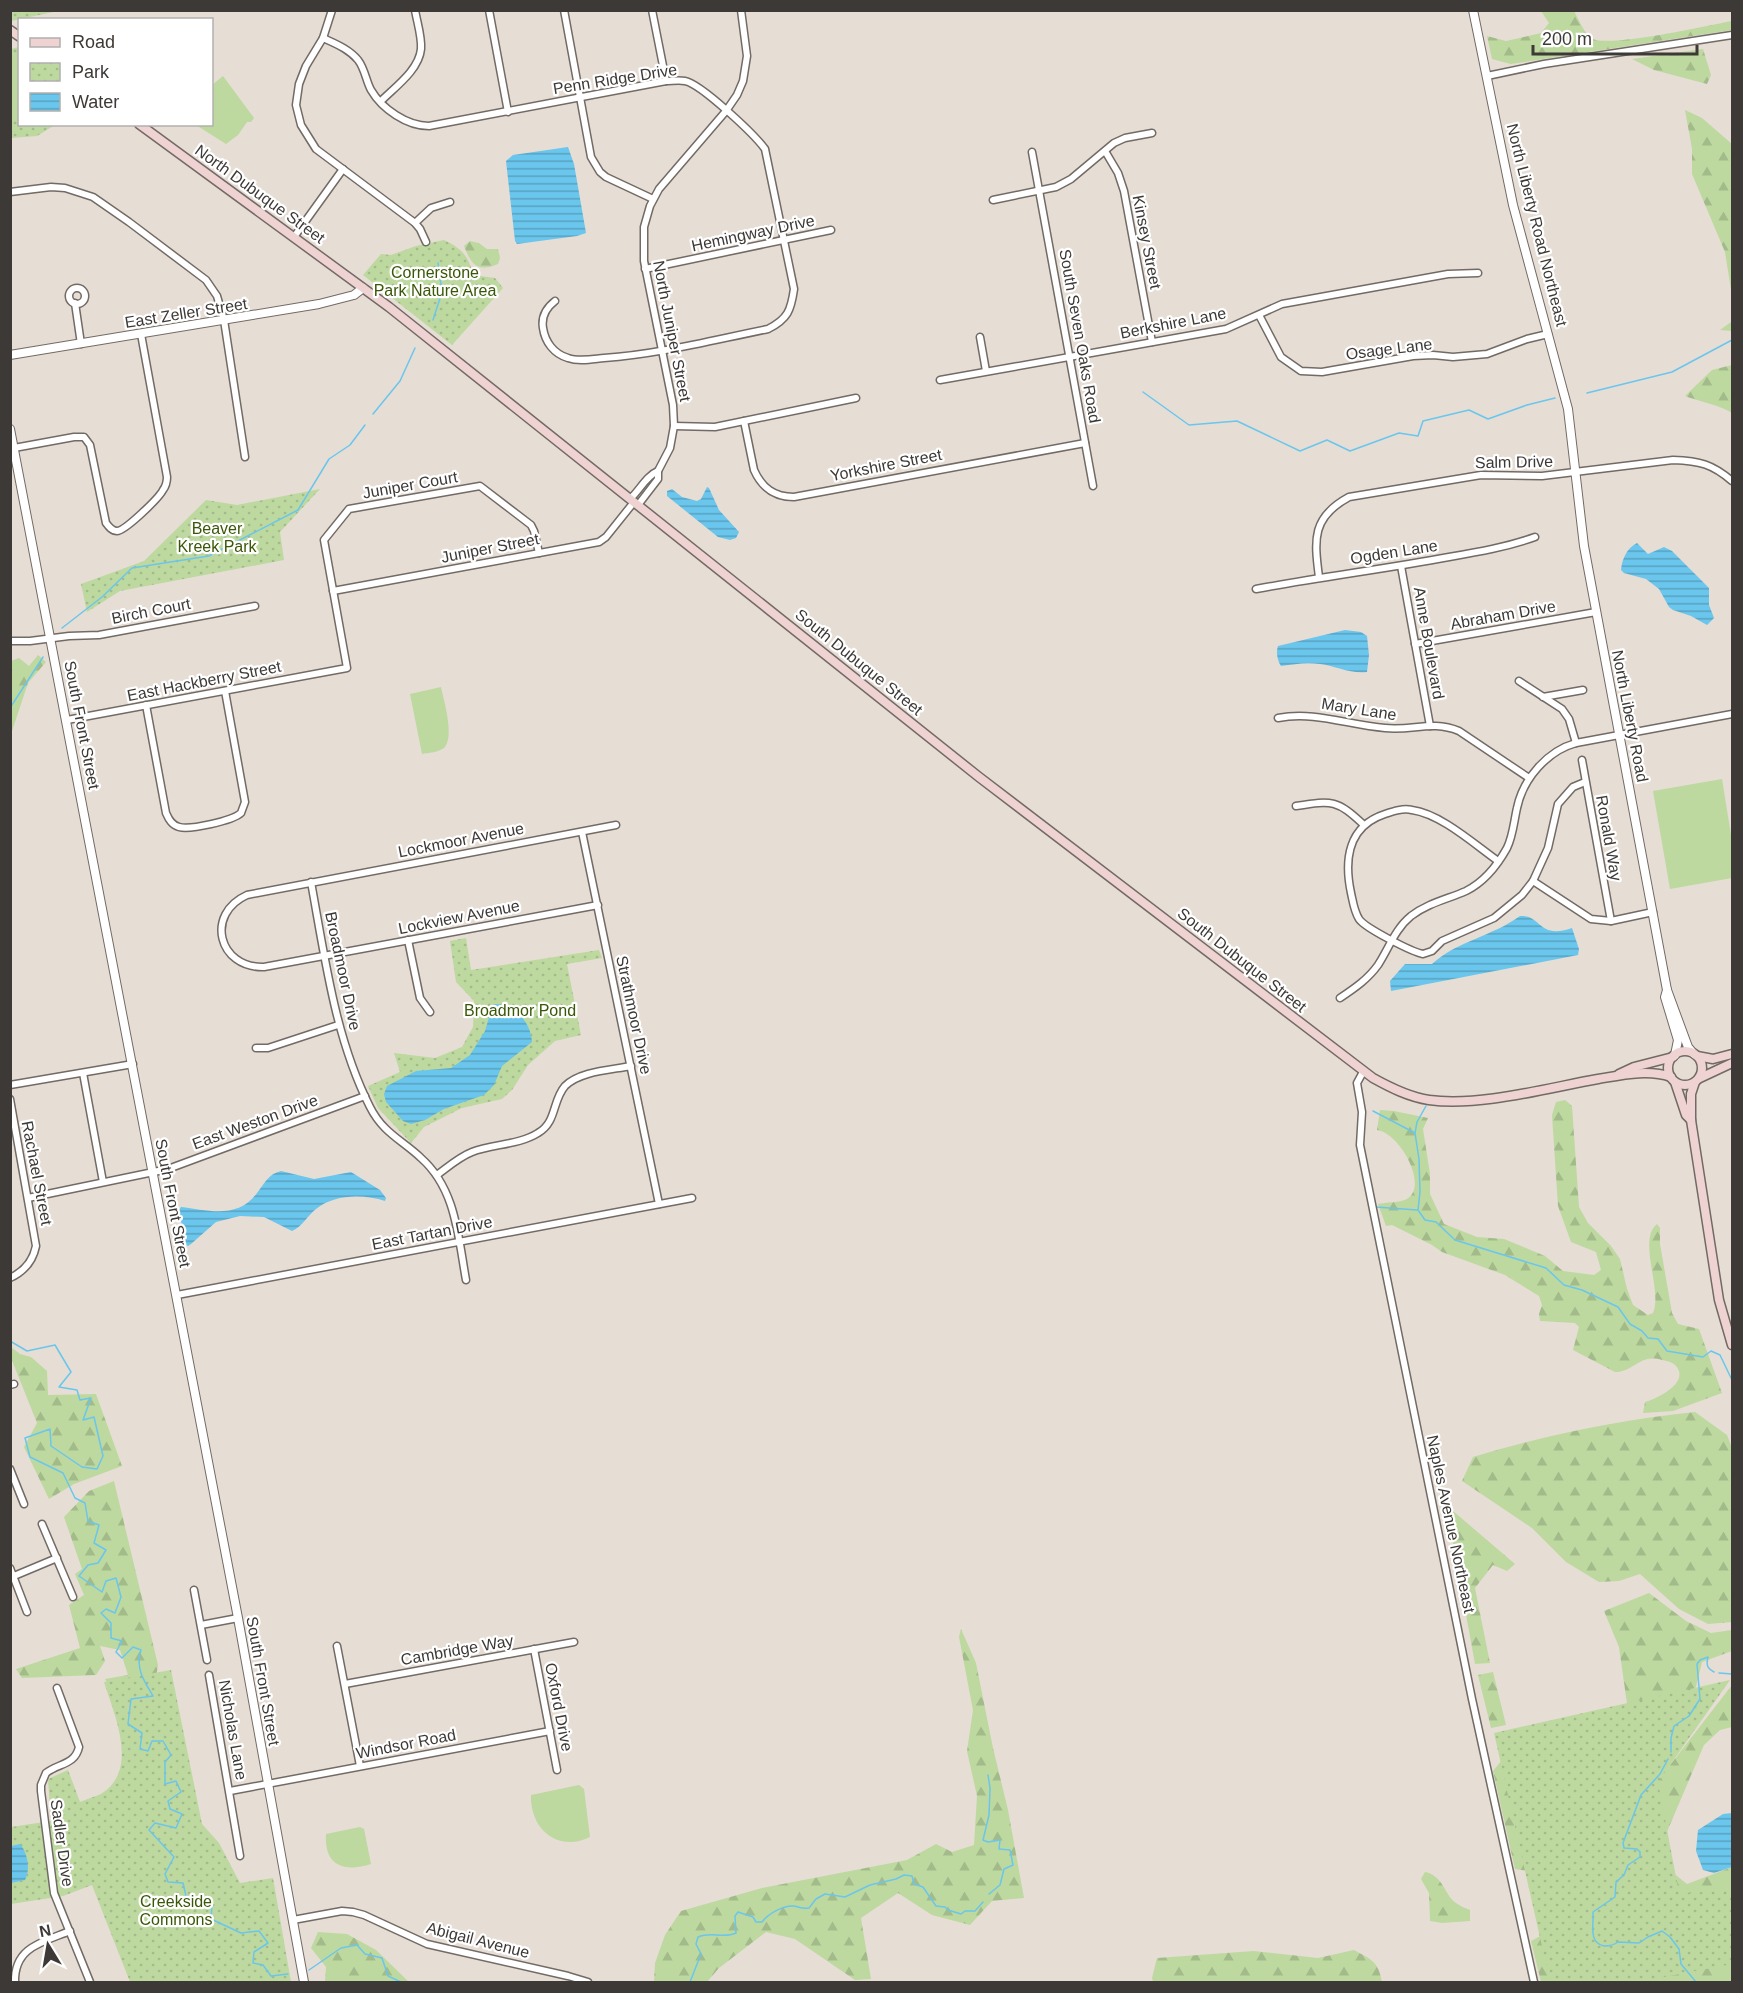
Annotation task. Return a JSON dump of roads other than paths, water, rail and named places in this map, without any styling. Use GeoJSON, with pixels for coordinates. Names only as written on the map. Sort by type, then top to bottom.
{"type":"FeatureCollection","features":[{"type":"Feature","properties":{"kind":"main road","name":"North Dubuque Street"},"geometry":{"type":"LineString","coordinates":[[142,126],[363,288]]}},
{"type":"Feature","properties":{"kind":"main road","name":"South Dubuque Street"},"geometry":{"type":"LineString","coordinates":[[363,288],[979,777],[1363,1072],[1404,1093],[1428,1100],[1455,1102],[1482,1100],[1616,1076]]}},
{"type":"Feature","properties":{"kind":"main road"},"geometry":{"type":"LineString","coordinates":[[1616,1076],[1634,1067],[1684,1051],[1713,1059],[1732,1054]]}},
{"type":"Feature","properties":{"kind":"main road"},"geometry":{"type":"LineString","coordinates":[[1696,1055],[1702,1069],[1691,1094],[1691,1120],[1719,1300],[1732,1345]]}},
{"type":"Feature","properties":{"kind":"main road"},"geometry":{"type":"LineString","coordinates":[[1674,1056],[1668,1066],[1686,1115],[1691,1120]]}},
{"type":"Feature","properties":{"kind":"main road"},"geometry":{"type":"LineString","coordinates":[[1616,1076],[1651,1072],[1685,1085],[1732,1063]]}},
{"type":"Feature","properties":{"kind":"street"},"geometry":{"type":"LineString","coordinates":[[332,10],[323,38],[298,84],[298,115],[316,149],[415,223],[426,242]]}},
{"type":"Feature","properties":{"kind":"street"},"geometry":{"type":"LineString","coordinates":[[381,102],[411,70],[420,56],[421,42],[415,10]]}},
{"type":"Feature","properties":{"kind":"street"},"geometry":{"type":"LineString","coordinates":[[489,10],[508,112]]}},
{"type":"Feature","properties":{"kind":"street"},"geometry":{"type":"LineString","coordinates":[[564,10],[591,157],[606,177],[652,199]]}},
{"type":"Feature","properties":{"kind":"street"},"geometry":{"type":"LineString","coordinates":[[652,10],[666,81]]}},
{"type":"Feature","properties":{"kind":"street","name":"North Juniper Street"},"geometry":{"type":"LineString","coordinates":[[634,502],[658,479],[658,471],[670,448],[674,426],[672,405],[645,269],[643,238],[647,216],[652,199],[667,177],[726,111],[737,95],[746,68],[747,43],[741,10]]}},
{"type":"Feature","properties":{"kind":"street","name":"North Liberty Road Northeast"},"geometry":{"type":"LineString","coordinates":[[1473,10],[1514,205],[1565,398],[1572,446]]}},
{"type":"Feature","properties":{"kind":"street"},"geometry":{"type":"LineString","coordinates":[[1487,76],[1544,64],[1732,35]]}},
{"type":"Feature","properties":{"kind":"street","name":"Penn Ridge Drive"},"geometry":{"type":"LineString","coordinates":[[323,38],[345,48],[357,59],[371,90],[381,102],[402,119],[413,124],[423,126],[666,81],[686,81],[698,86],[765,149],[794,289],[792,308],[780,323],[768,329],[638,356],[580,360],[559,354],[546,340],[542,323],[547,307],[555,301]]}},
{"type":"Feature","properties":{"kind":"street"},"geometry":{"type":"LineString","coordinates":[[993,200],[1063,184],[1114,143],[1125,138],[1152,133]]}},
{"type":"Feature","properties":{"kind":"street","name":"Kinsey Street"},"geometry":{"type":"LineString","coordinates":[[1105,151],[1118,173],[1124,191],[1152,342]]}},
{"type":"Feature","properties":{"kind":"street","name":"South Seven Oaks Road"},"geometry":{"type":"LineString","coordinates":[[1032,152],[1093,486]]}},
{"type":"Feature","properties":{"kind":"street"},"geometry":{"type":"LineString","coordinates":[[294,237],[343,169]]}},
{"type":"Feature","properties":{"kind":"street"},"geometry":{"type":"LineString","coordinates":[[10,192],[51,186],[93,197],[206,280],[217,296],[224,320],[245,457]]}},
{"type":"Feature","properties":{"kind":"street"},"geometry":{"type":"LineString","coordinates":[[415,223],[431,208],[450,202]]}},
{"type":"Feature","properties":{"kind":"street","name":"Hemingway Drive"},"geometry":{"type":"LineString","coordinates":[[645,269],[831,230]]}},
{"type":"Feature","properties":{"kind":"street","name":"Berkshire Lane"},"geometry":{"type":"LineString","coordinates":[[939,380],[1226,329],[1282,304],[1448,274],[1478,273]]}},
{"type":"Feature","properties":{"kind":"street","name":"East Zeller Street"},"geometry":{"type":"LineString","coordinates":[[10,355],[319,304],[354,295],[363,288]]}},
{"type":"Feature","properties":{"kind":"street"},"geometry":{"type":"LineString","coordinates":[[75,303],[81,344]]}},
{"type":"Feature","properties":{"kind":"street","name":"Osage Lane"},"geometry":{"type":"LineString","coordinates":[[1259,315],[1281,357],[1301,371],[1322,372],[1413,356],[1453,357],[1487,354],[1548,334]]}},
{"type":"Feature","properties":{"kind":"street"},"geometry":{"type":"LineString","coordinates":[[14,448],[74,436],[84,437],[90,445],[106,523],[113,530],[118,531],[126,527],[160,494],[167,481],[141,334]]}},
{"type":"Feature","properties":{"kind":"street"},"geometry":{"type":"LineString","coordinates":[[980,337],[986,371]]}},
{"type":"Feature","properties":{"kind":"street"},"geometry":{"type":"LineString","coordinates":[[674,426],[715,427],[856,398]]}},
{"type":"Feature","properties":{"kind":"street","name":"Yorkshire Street"},"geometry":{"type":"LineString","coordinates":[[744,421],[757,478],[766,489],[786,497],[1085,443]]}},
{"type":"Feature","properties":{"kind":"street","name":"South Front Street"},"geometry":{"type":"LineString","coordinates":[[10,429],[154,1172],[304,1983]]}},
{"type":"Feature","properties":{"kind":"street","name":"North Liberty Road"},"geometry":{"type":"LineString","coordinates":[[1572,446],[1584,546],[1668,990],[1688,1047],[1696,1055]]}},
{"type":"Feature","properties":{"kind":"street","name":"Salm Drive"},"geometry":{"type":"LineString","coordinates":[[1319,577],[1315,551],[1316,532],[1326,513],[1349,497],[1481,475],[1542,476],[1614,466],[1689,461],[1713,466],[1732,481]]}},
{"type":"Feature","properties":{"kind":"street","name":"North Juniper Street"},"geometry":{"type":"LineString","coordinates":[[634,502],[638,491],[651,474],[658,471]]}},
{"type":"Feature","properties":{"kind":"street","name":"Juniper Court"},"geometry":{"type":"LineString","coordinates":[[347,668],[324,544],[325,538],[347,511],[480,486],[531,525],[539,553]]}},
{"type":"Feature","properties":{"kind":"street","name":"Juniper Street"},"geometry":{"type":"LineString","coordinates":[[333,591],[603,540],[634,502]]}},
{"type":"Feature","properties":{"kind":"street","name":"Ogden Lane"},"geometry":{"type":"LineString","coordinates":[[1256,589],[1319,577],[1401,566],[1510,545],[1535,537]]}},
{"type":"Feature","properties":{"kind":"street","name":"Anne Boulevard"},"geometry":{"type":"LineString","coordinates":[[1401,566],[1430,726]]}},
{"type":"Feature","properties":{"kind":"street","name":"Birch Court"},"geometry":{"type":"LineString","coordinates":[[10,640],[30,641],[99,635],[255,606]]}},
{"type":"Feature","properties":{"kind":"street","name":"Abraham Drive"},"geometry":{"type":"LineString","coordinates":[[1415,644],[1596,612]]}},
{"type":"Feature","properties":{"kind":"street","name":"East Hackberry Street"},"geometry":{"type":"LineString","coordinates":[[67,720],[347,668]]}},
{"type":"Feature","properties":{"kind":"street"},"geometry":{"type":"LineString","coordinates":[[1519,681],[1562,710],[1569,719],[1576,743]]}},
{"type":"Feature","properties":{"kind":"street"},"geometry":{"type":"LineString","coordinates":[[1543,697],[1583,690]]}},
{"type":"Feature","properties":{"kind":"street"},"geometry":{"type":"LineString","coordinates":[[146,705],[166,813],[170,821],[178,827],[186,828],[228,820],[241,813],[245,802],[225,691]]}},
{"type":"Feature","properties":{"kind":"street","name":"Mary Lane"},"geometry":{"type":"LineString","coordinates":[[1278,718],[1296,714],[1310,715],[1383,728],[1402,729],[1440,725],[1459,731],[1529,778]]}},
{"type":"Feature","properties":{"kind":"street"},"geometry":{"type":"LineString","coordinates":[[1340,998],[1368,977],[1378,965],[1392,939],[1411,916],[1429,905],[1465,891],[1490,873],[1511,839],[1517,805],[1529,778],[1556,751],[1576,743],[1732,714]]}},
{"type":"Feature","properties":{"kind":"street","name":"Ronald Way"},"geometry":{"type":"LineString","coordinates":[[1582,760],[1611,921]]}},
{"type":"Feature","properties":{"kind":"street"},"geometry":{"type":"LineString","coordinates":[[1498,861],[1446,824],[1410,809],[1380,816],[1364,825],[1350,847],[1347,873],[1354,907],[1365,926],[1416,953],[1423,954],[1432,951],[1442,941],[1494,918],[1522,895],[1533,881],[1548,848],[1557,804],[1573,787],[1585,782]]}},
{"type":"Feature","properties":{"kind":"street"},"geometry":{"type":"LineString","coordinates":[[1296,806],[1319,802],[1337,804],[1347,809],[1364,825]]}},
{"type":"Feature","properties":{"kind":"street","name":"Lockmoor Avenue"},"geometry":{"type":"LineString","coordinates":[[325,956],[255,967],[238,960],[226,946],[222,938],[223,918],[228,908],[237,899],[247,895],[616,825]]}},
{"type":"Feature","properties":{"kind":"street","name":"Strathmoor Drive"},"geometry":{"type":"LineString","coordinates":[[582,832],[659,1204]]}},
{"type":"Feature","properties":{"kind":"street"},"geometry":{"type":"LineString","coordinates":[[1533,881],[1591,919],[1611,921],[1653,912]]}},
{"type":"Feature","properties":{"kind":"street","name":"Broadmoor Drive"},"geometry":{"type":"LineString","coordinates":[[311,882],[338,1024],[365,1096],[374,1115],[387,1132],[419,1156],[437,1175],[451,1202],[466,1280]]}},
{"type":"Feature","properties":{"kind":"street","name":"Lockview Avenue"},"geometry":{"type":"LineString","coordinates":[[325,956],[597,905]]}},
{"type":"Feature","properties":{"kind":"street"},"geometry":{"type":"LineString","coordinates":[[408,940],[420,998],[430,1012]]}},
{"type":"Feature","properties":{"kind":"street","name":"North Liberty Road"},"geometry":{"type":"LineString","coordinates":[[1668,990],[1665,997],[1678,1040],[1674,1056]]}},
{"type":"Feature","properties":{"kind":"street"},"geometry":{"type":"LineString","coordinates":[[256,1048],[268,1048],[338,1024]]}},
{"type":"Feature","properties":{"kind":"street"},"geometry":{"type":"LineString","coordinates":[[10,1085],[133,1064]]}},
{"type":"Feature","properties":{"kind":"street"},"geometry":{"type":"LineString","coordinates":[[437,1175],[473,1152],[538,1134],[551,1121],[559,1096],[564,1087],[573,1080],[631,1066]]}},
{"type":"Feature","properties":{"kind":"street","name":"Naples Avenue Northeast"},"geometry":{"type":"LineString","coordinates":[[1363,1072],[1357,1083],[1362,1112],[1360,1145],[1472,1699],[1534,1983]]}},
{"type":"Feature","properties":{"kind":"street"},"geometry":{"type":"LineString","coordinates":[[83,1073],[103,1182]]}},
{"type":"Feature","properties":{"kind":"street","name":"East Weston Drive"},"geometry":{"type":"LineString","coordinates":[[28,1198],[154,1172],[181,1164],[365,1096]]}},
{"type":"Feature","properties":{"kind":"street","name":"Rachael Street"},"geometry":{"type":"LineString","coordinates":[[10,1099],[36,1238],[34,1253],[27,1266],[10,1278]]}},
{"type":"Feature","properties":{"kind":"street","name":"East Tartan Drive"},"geometry":{"type":"LineString","coordinates":[[177,1295],[692,1198]]}},
{"type":"Feature","properties":{"kind":"street"},"geometry":{"type":"LineString","coordinates":[[10,1469],[24,1504]]}},
{"type":"Feature","properties":{"kind":"street"},"geometry":{"type":"LineString","coordinates":[[42,1524],[73,1597]]}},
{"type":"Feature","properties":{"kind":"street"},"geometry":{"type":"LineString","coordinates":[[14,1576],[57,1558]]}},
{"type":"Feature","properties":{"kind":"street"},"geometry":{"type":"LineString","coordinates":[[10,1568],[27,1612]]}},
{"type":"Feature","properties":{"kind":"street"},"geometry":{"type":"LineString","coordinates":[[194,1590],[207,1660]]}},
{"type":"Feature","properties":{"kind":"street"},"geometry":{"type":"LineString","coordinates":[[201,1625],[238,1618]]}},
{"type":"Feature","properties":{"kind":"street","name":"Cambridge Way"},"geometry":{"type":"LineString","coordinates":[[345,1684],[573,1642]]}},
{"type":"Feature","properties":{"kind":"street"},"geometry":{"type":"LineString","coordinates":[[337,1646],[360,1766]]}},
{"type":"Feature","properties":{"kind":"street","name":"Oxford Drive"},"geometry":{"type":"LineString","coordinates":[[534,1649],[557,1770]]}},
{"type":"Feature","properties":{"kind":"street","name":"Nicholas Lane"},"geometry":{"type":"LineString","coordinates":[[209,1675],[240,1856]]}},
{"type":"Feature","properties":{"kind":"street","name":"Sadler Drive"},"geometry":{"type":"LineString","coordinates":[[57,1689],[79,1747],[77,1754],[70,1762],[46,1773],[41,1785],[53,1887],[90,1983]]}},
{"type":"Feature","properties":{"kind":"street","name":"Windsor Road"},"geometry":{"type":"LineString","coordinates":[[267,1784],[550,1731]]}},
{"type":"Feature","properties":{"kind":"street","name":"Nicholas Lane"},"geometry":{"type":"LineString","coordinates":[[230,1791],[267,1784]]}},
{"type":"Feature","properties":{"kind":"street","name":"Abigail Avenue"},"geometry":{"type":"LineString","coordinates":[[293,1920],[331,1912],[353,1912],[427,1944],[568,1976],[588,1983]]}},
{"type":"Feature","properties":{"kind":"street"},"geometry":{"type":"LineString","coordinates":[[15,1983],[16,1967],[28,1949],[70,1931]]}},
{"type":"Feature","properties":{"kind":"water"},"geometry":{"type":"Polygon","coordinates":[[[568,147],[574,164],[586,233],[517,244],[506,161],[513,155],[568,147]]]}},
{"type":"Feature","properties":{"kind":"water"},"geometry":{"type":"Polygon","coordinates":[[[707,487],[719,510],[739,532],[736,538],[730,540],[718,537],[667,496],[667,491],[672,489],[682,497],[697,501],[701,499],[707,487]]]}},
{"type":"Feature","properties":{"kind":"water"},"geometry":{"type":"Polygon","coordinates":[[[1637,543],[1648,554],[1664,547],[1672,551],[1709,588],[1709,605],[1714,618],[1707,625],[1669,607],[1659,589],[1646,579],[1624,573],[1621,570],[1626,554],[1637,543]]]}},
{"type":"Feature","properties":{"kind":"water"},"geometry":{"type":"Polygon","coordinates":[[[1345,630],[1361,632],[1367,636],[1369,655],[1367,672],[1355,672],[1315,663],[1281,666],[1277,656],[1278,646],[1345,630]]]}},
{"type":"Feature","properties":{"kind":"water"},"geometry":{"type":"Polygon","coordinates":[[[1520,916],[1533,919],[1546,929],[1553,931],[1572,928],[1579,949],[1578,955],[1391,991],[1390,981],[1405,964],[1432,964],[1452,950],[1520,916]]]}},
{"type":"Feature","properties":{"kind":"water"},"geometry":{"type":"Polygon","coordinates":[[[493,1004],[508,1007],[520,1015],[528,1027],[532,1042],[502,1066],[494,1085],[484,1095],[444,1109],[425,1120],[411,1124],[403,1121],[386,1102],[384,1094],[387,1086],[416,1071],[451,1068],[470,1055],[485,1031],[493,1004]]]}},
{"type":"Feature","properties":{"kind":"water"},"geometry":{"type":"Polygon","coordinates":[[[281,1171],[314,1179],[351,1172],[380,1190],[386,1198],[385,1201],[359,1196],[331,1200],[316,1209],[292,1231],[264,1217],[240,1216],[216,1222],[191,1244],[188,1246],[185,1244],[179,1210],[181,1207],[222,1211],[241,1207],[270,1177],[281,1171]]]}},
{"type":"Feature","properties":{"kind":"water"},"geometry":{"type":"Polygon","coordinates":[[[1732,1813],[1732,1867],[1714,1873],[1703,1870],[1696,1851],[1698,1830],[1723,1814],[1732,1813]]]}},
{"type":"Feature","properties":{"kind":"water"},"geometry":{"type":"Polygon","coordinates":[[[20,1844],[25,1851],[27,1876],[25,1880],[11,1883],[11,1846],[20,1844]]]}},
{"type":"Feature","properties":{"kind":"waterway"},"geometry":{"type":"LineString","coordinates":[[433,320],[442,292],[438,263]]}},
{"type":"Feature","properties":{"kind":"waterway"},"geometry":{"type":"LineString","coordinates":[[1587,393],[1672,372],[1732,340]]}},
{"type":"Feature","properties":{"kind":"waterway"},"geometry":{"type":"LineString","coordinates":[[373,414],[400,381],[415,348]]}},
{"type":"Feature","properties":{"kind":"waterway"},"geometry":{"type":"LineString","coordinates":[[1143,392],[1189,425],[1237,421],[1300,451],[1327,440],[1350,451],[1399,433],[1418,436],[1423,421],[1469,410],[1488,419],[1555,398]]}},
{"type":"Feature","properties":{"kind":"waterway"},"geometry":{"type":"LineString","coordinates":[[62,628],[102,597],[132,568],[209,556],[298,510],[329,459],[350,445],[365,425]]}},
{"type":"Feature","properties":{"kind":"waterway"},"geometry":{"type":"LineString","coordinates":[[10,708],[43,657]]}},
{"type":"Feature","properties":{"kind":"waterway"},"geometry":{"type":"LineString","coordinates":[[1426,1106],[1417,1122],[1415,1133],[1419,1159],[1418,1210],[1425,1220],[1436,1222],[1455,1240],[1546,1268],[1564,1285],[1582,1290],[1618,1307],[1630,1324],[1642,1331],[1648,1338],[1658,1339],[1667,1351],[1703,1357],[1711,1351],[1720,1355],[1732,1380]]}},
{"type":"Feature","properties":{"kind":"waterway"},"geometry":{"type":"LineString","coordinates":[[1373,1111],[1415,1133]]}},
{"type":"Feature","properties":{"kind":"waterway"},"geometry":{"type":"LineString","coordinates":[[1376,1207],[1417,1210]]}},
{"type":"Feature","properties":{"kind":"waterway"},"geometry":{"type":"LineString","coordinates":[[10,1341],[27,1351],[55,1345],[71,1372],[59,1387],[77,1390],[80,1400],[91,1398],[83,1420],[94,1417],[103,1456],[97,1469],[82,1467],[51,1446],[50,1429],[25,1438],[30,1457],[63,1473],[75,1498],[85,1503],[88,1521],[99,1525],[94,1543],[106,1550],[98,1563],[88,1565],[79,1576],[102,1592],[106,1581],[116,1578],[121,1597],[115,1613],[106,1609],[101,1613],[111,1623],[111,1638],[122,1641],[116,1652],[122,1658],[133,1647],[141,1650],[140,1669],[153,1696],[131,1699],[128,1724],[142,1733],[140,1749],[148,1751],[152,1741],[163,1741],[171,1755],[165,1762],[165,1784],[176,1781],[181,1792],[168,1801],[170,1809],[182,1814],[176,1828],[155,1823],[149,1830],[174,1857],[165,1874],[168,1882],[183,1883],[186,1896],[212,1905],[211,1919],[241,1933],[259,1931],[268,1943],[254,1952],[253,1963],[263,1965],[271,1976],[288,1974]]}},
{"type":"Feature","properties":{"kind":"waterway"},"geometry":{"type":"LineString","coordinates":[[1671,1752],[1674,1726],[1689,1716],[1700,1699],[1697,1664],[1708,1657],[1708,1666],[1714,1672]]}},
{"type":"Feature","properties":{"kind":"waterway"},"geometry":{"type":"LineString","coordinates":[[1719,1673],[1732,1674]]}},
{"type":"Feature","properties":{"kind":"waterway"},"geometry":{"type":"LineString","coordinates":[[1668,1759],[1660,1774],[1641,1795],[1623,1843],[1624,1848],[1637,1849],[1640,1857],[1628,1865],[1624,1875],[1616,1882],[1615,1897],[1593,1912],[1593,1932],[1596,1941],[1604,1946],[1618,1942],[1639,1943],[1662,1931],[1679,1949],[1681,1964],[1696,1982]]}},
{"type":"Feature","properties":{"kind":"waterway"},"geometry":{"type":"LineString","coordinates":[[988,1775],[989,1815],[983,1840],[988,1842],[1000,1840],[999,1849],[1010,1850],[1013,1865],[1004,1869],[1000,1885],[989,1894]]}},
{"type":"Feature","properties":{"kind":"waterway"},"geometry":{"type":"LineString","coordinates":[[690,1982],[701,1954],[696,1944],[698,1937],[736,1933],[735,1916],[738,1912],[753,1917],[756,1922],[762,1922],[772,1913],[785,1907],[809,1908],[816,1899],[825,1894],[845,1897],[870,1885],[904,1875],[912,1876],[914,1884],[923,1887],[936,1906],[961,1914],[965,1911],[975,1911],[983,1902]]}},
{"type":"Feature","properties":{"kind":"waterway"},"geometry":{"type":"LineString","coordinates":[[309,1970],[341,1948],[357,1945],[365,1954],[382,1958],[388,1976],[401,1982]]}},
{"type":"Feature","properties":{"kind":"park label","name":"Cornerstone Park Nature Area"},"geometry":{"type":"Point","coordinates":[435,281]}},
{"type":"Feature","properties":{"kind":"park label","name":"Beaver Kreek Park"},"geometry":{"type":"Point","coordinates":[217,537]}},
{"type":"Feature","properties":{"kind":"park label","name":"Broadmor Pond"},"geometry":{"type":"Point","coordinates":[520,1010]}},
{"type":"Feature","properties":{"kind":"park label","name":"Creekside Commons"},"geometry":{"type":"Point","coordinates":[176,1910]}}]}
